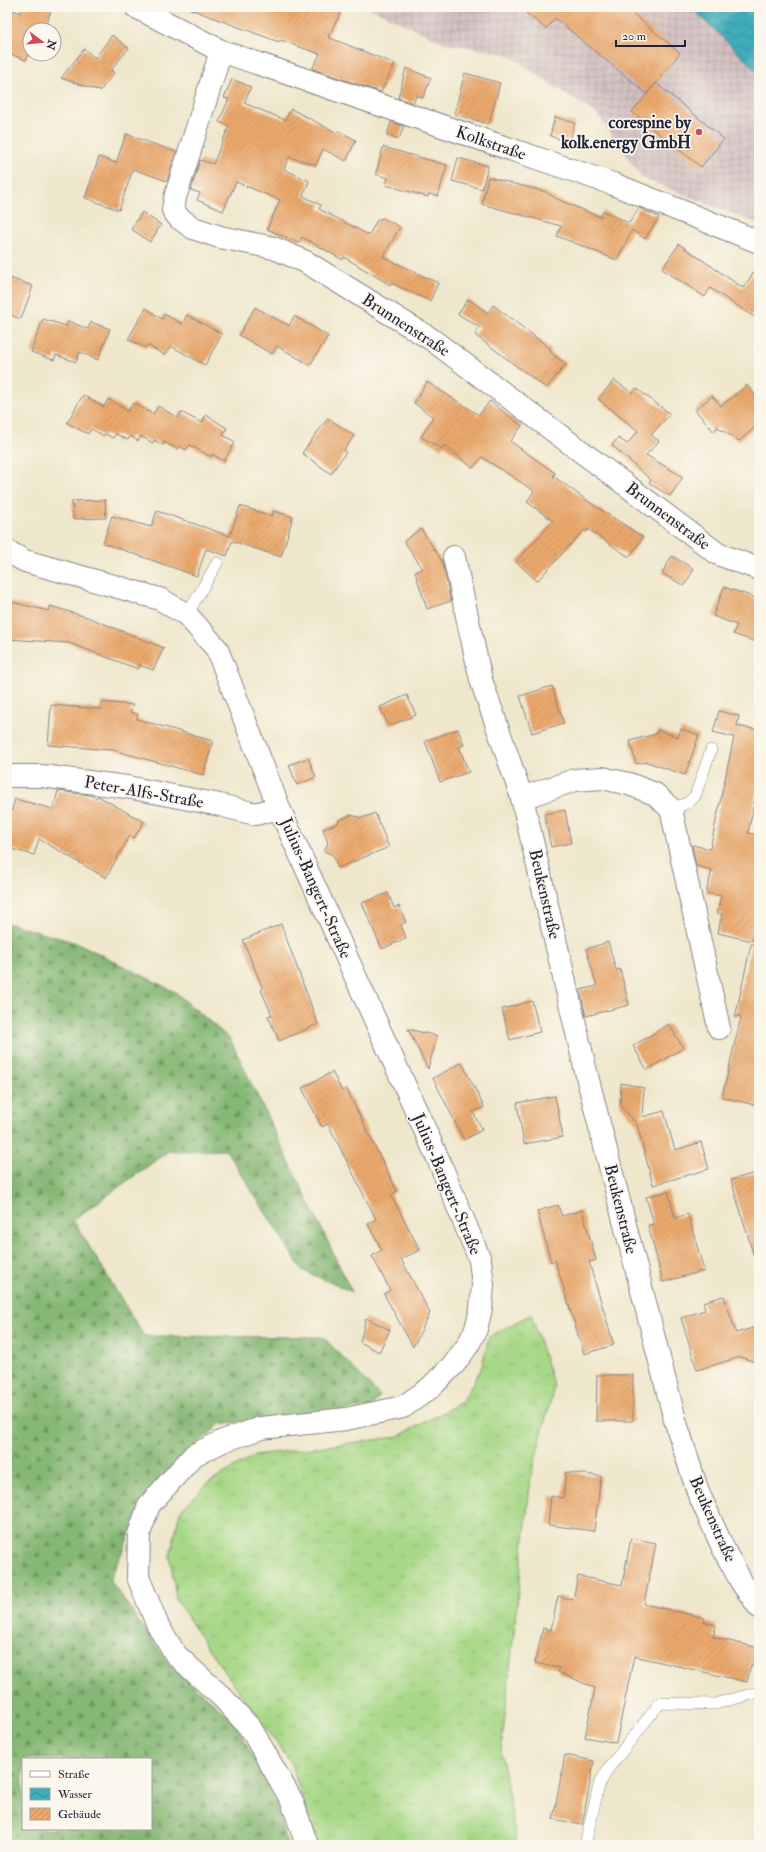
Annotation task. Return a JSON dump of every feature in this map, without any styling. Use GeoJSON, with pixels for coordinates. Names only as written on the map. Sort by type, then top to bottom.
{"type":"FeatureCollection","features":[{"type":"Feature","properties":{"kind":"street"},"geometry":{"type":"LineString","coordinates":[[136,7],[222,51]]}},
{"type":"Feature","properties":{"kind":"street","name":"Kolkstraße"},"geometry":{"type":"LineString","coordinates":[[222,51],[613,184],[759,242]]}},
{"type":"Feature","properties":{"kind":"street","name":"Brunnenstraße"},"geometry":{"type":"LineString","coordinates":[[222,51],[175,198],[173,210],[179,218],[193,228],[220,237],[274,248],[306,262],[431,339],[718,554],[759,569]]}},
{"type":"Feature","properties":{"kind":"street","name":"Julius-Bangert-Straße"},"geometry":{"type":"LineString","coordinates":[[7,551],[25,561],[160,599],[187,615],[217,649],[279,808],[442,1168],[480,1260],[483,1285],[476,1329],[468,1345],[450,1368],[430,1388],[403,1407],[389,1411],[346,1419],[261,1428],[223,1441],[194,1455],[149,1505],[139,1534],[138,1577],[158,1626],[176,1655],[223,1698],[251,1729],[292,1801],[307,1845]]}},
{"type":"Feature","properties":{"kind":"street","name":"Beukenstraße"},"geometry":{"type":"LineString","coordinates":[[454,557],[481,680],[522,798],[586,1076],[675,1420],[698,1492],[723,1548],[742,1583],[759,1606]]}},
{"type":"Feature","properties":{"kind":"street","name":"Peter-Alfs-Straße"},"geometry":{"type":"LineString","coordinates":[[7,776],[42,776],[127,788],[220,805],[255,814],[279,808]]}},
{"type":"Feature","properties":{"kind":"street"},"geometry":{"type":"LineString","coordinates":[[522,798],[575,780],[602,778],[628,784],[655,794],[671,809],[719,1028]]}},
{"type":"Feature","properties":{"kind":"lane"},"geometry":{"type":"LineString","coordinates":[[187,615],[217,563]]}},
{"type":"Feature","properties":{"kind":"lane"},"geometry":{"type":"LineString","coordinates":[[671,809],[688,803],[695,796],[711,750]]}},
{"type":"Feature","properties":{"kind":"lane"},"geometry":{"type":"LineString","coordinates":[[585,1845],[599,1785],[608,1769],[660,1703],[715,1704],[759,1692]]}},
{"type":"Feature","properties":{"kind":"shaded area"},"geometry":{"type":"Polygon","coordinates":[[[368,7],[691,7],[759,73],[759,224],[642,178],[598,115],[507,54],[445,43],[368,7]]]}},
{"type":"Feature","properties":{"kind":"green space"},"geometry":{"type":"Polygon","coordinates":[[[7,923],[80,944],[175,992],[230,1039],[352,1292],[302,1270],[226,1150],[169,1151],[73,1220],[144,1336],[323,1337],[380,1396],[371,1407],[220,1424],[157,1481],[129,1536],[110,1580],[171,1667],[235,1721],[275,1801],[288,1845],[7,1845],[7,923]]]}},
{"type":"Feature","properties":{"kind":"green space"},"geometry":{"type":"Polygon","coordinates":[[[531,1314],[554,1387],[531,1476],[501,1751],[517,1845],[318,1845],[290,1761],[209,1650],[176,1599],[170,1556],[180,1511],[207,1484],[255,1455],[397,1437],[462,1402],[481,1369],[489,1337],[531,1314]]]}},
{"type":"Feature","properties":{"kind":"water"},"geometry":{"type":"Polygon","coordinates":[[[691,7],[759,7],[759,73],[691,7]]]}},
{"type":"Feature","properties":{"kind":"building"},"geometry":{"type":"Polygon","coordinates":[[[22,7],[52,7],[47,22],[22,22],[22,59],[7,53],[7,27],[13,10],[20,13],[22,7]]]}},
{"type":"Feature","properties":{"kind":"building"},"geometry":{"type":"Polygon","coordinates":[[[191,7],[331,7],[341,12],[328,37],[395,64],[381,92],[312,69],[320,54],[280,40],[279,42],[190,9],[191,7]]]}},
{"type":"Feature","properties":{"kind":"building"},"geometry":{"type":"Polygon","coordinates":[[[519,7],[625,7],[680,53],[647,94],[555,18],[546,29],[519,7]]]}},
{"type":"Feature","properties":{"kind":"building"},"geometry":{"type":"Polygon","coordinates":[[[112,35],[129,48],[111,70],[114,73],[100,91],[61,78],[84,49],[95,58],[112,35]]]}},
{"type":"Feature","properties":{"kind":"building"},"geometry":{"type":"Polygon","coordinates":[[[406,68],[431,78],[423,98],[417,95],[413,103],[398,98],[406,68]]]}},
{"type":"Feature","properties":{"kind":"building"},"geometry":{"type":"Polygon","coordinates":[[[465,73],[500,83],[489,124],[454,114],[465,73]]]}},
{"type":"Feature","properties":{"kind":"building"},"geometry":{"type":"Polygon","coordinates":[[[232,79],[251,87],[244,103],[285,120],[291,109],[337,133],[338,131],[356,140],[346,161],[323,149],[316,165],[289,157],[284,169],[309,181],[303,196],[321,205],[319,209],[369,235],[377,220],[383,218],[400,227],[383,257],[438,283],[430,301],[391,283],[390,285],[344,257],[343,260],[302,237],[299,243],[267,229],[280,200],[236,182],[223,211],[197,200],[200,193],[191,190],[200,160],[213,164],[229,126],[219,122],[229,99],[224,98],[232,79]]]}},
{"type":"Feature","properties":{"kind":"building"},"geometry":{"type":"Polygon","coordinates":[[[656,83],[724,139],[701,167],[632,112],[656,83]]]}},
{"type":"Feature","properties":{"kind":"building"},"geometry":{"type":"Polygon","coordinates":[[[555,117],[575,123],[569,142],[550,136],[555,117]]]}},
{"type":"Feature","properties":{"kind":"building"},"geometry":{"type":"Polygon","coordinates":[[[391,122],[404,126],[399,139],[387,135],[391,122]]]}},
{"type":"Feature","properties":{"kind":"building"},"geometry":{"type":"Polygon","coordinates":[[[126,134],[176,152],[167,181],[133,169],[119,210],[85,198],[99,157],[116,163],[126,134]]]}},
{"type":"Feature","properties":{"kind":"building"},"geometry":{"type":"Polygon","coordinates":[[[383,147],[447,165],[438,196],[429,194],[428,197],[386,185],[388,178],[376,174],[383,147]]]}},
{"type":"Feature","properties":{"kind":"building"},"geometry":{"type":"Polygon","coordinates":[[[458,158],[488,166],[482,189],[452,181],[458,158]]]}},
{"type":"Feature","properties":{"kind":"building"},"geometry":{"type":"Polygon","coordinates":[[[488,177],[546,192],[557,199],[600,217],[603,211],[629,223],[639,208],[659,217],[645,239],[632,230],[617,260],[557,236],[561,226],[482,204],[488,177]]]}},
{"type":"Feature","properties":{"kind":"building"},"geometry":{"type":"Polygon","coordinates":[[[142,212],[161,225],[150,242],[131,229],[142,212]]]}},
{"type":"Feature","properties":{"kind":"building"},"geometry":{"type":"Polygon","coordinates":[[[679,244],[743,288],[759,265],[759,320],[710,288],[705,297],[662,269],[679,244]]]}},
{"type":"Feature","properties":{"kind":"building"},"geometry":{"type":"Polygon","coordinates":[[[7,277],[33,286],[21,319],[7,314],[7,277]]]}},
{"type":"Feature","properties":{"kind":"building"},"geometry":{"type":"Polygon","coordinates":[[[468,299],[488,313],[493,305],[551,349],[550,352],[566,364],[546,388],[475,335],[479,327],[458,314],[468,299]]]}},
{"type":"Feature","properties":{"kind":"building"},"geometry":{"type":"Polygon","coordinates":[[[255,307],[289,326],[294,316],[328,336],[310,365],[277,346],[272,354],[239,335],[255,307]]]}},
{"type":"Feature","properties":{"kind":"building"},"geometry":{"type":"Polygon","coordinates":[[[146,308],[162,319],[164,314],[182,324],[187,315],[222,334],[205,365],[171,346],[165,355],[147,345],[146,348],[128,339],[146,308]]]}},
{"type":"Feature","properties":{"kind":"building"},"geometry":{"type":"Polygon","coordinates":[[[43,319],[66,326],[68,321],[88,329],[91,322],[110,329],[98,360],[80,352],[76,362],[56,355],[54,360],[31,352],[43,319]]]}},
{"type":"Feature","properties":{"kind":"building"},"geometry":{"type":"Polygon","coordinates":[[[614,380],[632,393],[636,388],[670,414],[651,435],[659,441],[646,455],[683,477],[670,496],[649,483],[651,480],[612,445],[618,438],[627,444],[638,431],[598,399],[614,380]]]}},
{"type":"Feature","properties":{"kind":"building"},"geometry":{"type":"Polygon","coordinates":[[[427,382],[479,415],[490,401],[522,426],[510,441],[555,473],[553,476],[592,504],[643,537],[629,557],[588,529],[586,532],[584,530],[537,581],[516,562],[553,521],[527,502],[534,491],[482,457],[473,468],[444,445],[442,449],[421,437],[433,417],[414,403],[427,382]]]}},
{"type":"Feature","properties":{"kind":"building"},"geometry":{"type":"Polygon","coordinates":[[[747,385],[759,400],[759,424],[739,441],[717,427],[714,432],[695,410],[712,396],[721,406],[747,385]]]}},
{"type":"Feature","properties":{"kind":"building"},"geometry":{"type":"Polygon","coordinates":[[[83,395],[104,407],[108,399],[128,411],[133,403],[153,414],[158,406],[178,418],[181,412],[202,423],[206,415],[227,428],[223,435],[235,442],[224,461],[212,454],[211,457],[190,445],[186,450],[179,446],[177,449],[164,442],[163,445],[154,440],[153,443],[141,436],[138,441],[130,436],[128,440],[116,434],[113,438],[105,434],[104,436],[91,429],[88,434],[67,423],[83,395]]]}},
{"type":"Feature","properties":{"kind":"building"},"geometry":{"type":"Polygon","coordinates":[[[328,418],[354,436],[344,450],[346,452],[331,474],[302,453],[328,418]]]}},
{"type":"Feature","properties":{"kind":"building"},"geometry":{"type":"Polygon","coordinates":[[[105,500],[106,518],[73,519],[72,501],[105,500]]]}},
{"type":"Feature","properties":{"kind":"building"},"geometry":{"type":"Polygon","coordinates":[[[240,506],[272,516],[274,511],[293,517],[281,557],[232,541],[227,556],[206,549],[197,576],[103,543],[112,516],[151,527],[157,511],[230,536],[240,506]]]}},
{"type":"Feature","properties":{"kind":"building"},"geometry":{"type":"Polygon","coordinates":[[[421,529],[442,561],[451,601],[427,609],[415,572],[423,569],[404,541],[421,529]]]}},
{"type":"Feature","properties":{"kind":"building"},"geometry":{"type":"Polygon","coordinates":[[[672,556],[694,569],[684,586],[662,573],[672,556]]]}},
{"type":"Feature","properties":{"kind":"building"},"geometry":{"type":"Polygon","coordinates":[[[724,587],[759,599],[759,643],[733,634],[737,625],[713,616],[724,587]]]}},
{"type":"Feature","properties":{"kind":"building"},"geometry":{"type":"Polygon","coordinates":[[[7,601],[49,611],[50,606],[87,617],[164,648],[153,670],[139,665],[138,669],[69,643],[7,639],[7,601]]]}},
{"type":"Feature","properties":{"kind":"building"},"geometry":{"type":"Polygon","coordinates":[[[552,686],[564,723],[532,733],[520,696],[552,686]]]}},
{"type":"Feature","properties":{"kind":"building"},"geometry":{"type":"Polygon","coordinates":[[[407,695],[416,715],[389,726],[380,707],[407,695]]]}},
{"type":"Feature","properties":{"kind":"building"},"geometry":{"type":"Polygon","coordinates":[[[101,702],[133,705],[130,712],[138,715],[137,719],[213,741],[203,775],[113,750],[48,745],[51,705],[101,709],[101,702]]]}},
{"type":"Feature","properties":{"kind":"building"},"geometry":{"type":"Polygon","coordinates":[[[719,711],[739,716],[737,726],[759,730],[759,780],[748,833],[759,835],[759,912],[752,941],[718,933],[722,914],[717,913],[721,896],[706,893],[712,870],[696,866],[692,845],[710,849],[734,737],[713,732],[719,711]]]}},
{"type":"Feature","properties":{"kind":"building"},"geometry":{"type":"Polygon","coordinates":[[[458,729],[464,745],[459,747],[469,772],[440,782],[425,741],[458,729]]]}},
{"type":"Feature","properties":{"kind":"building"},"geometry":{"type":"Polygon","coordinates":[[[681,729],[699,735],[685,775],[647,762],[636,764],[630,741],[656,734],[658,730],[678,737],[681,729]]]}},
{"type":"Feature","properties":{"kind":"building"},"geometry":{"type":"Polygon","coordinates":[[[308,758],[316,777],[297,785],[289,765],[308,758]]]}},
{"type":"Feature","properties":{"kind":"building"},"geometry":{"type":"Polygon","coordinates":[[[58,791],[90,795],[96,798],[98,796],[144,822],[134,838],[130,835],[106,878],[39,839],[34,855],[7,848],[7,808],[12,810],[15,799],[53,809],[58,791]]]}},
{"type":"Feature","properties":{"kind":"building"},"geometry":{"type":"Polygon","coordinates":[[[565,810],[571,843],[551,847],[544,814],[565,810]]]}},
{"type":"Feature","properties":{"kind":"building"},"geometry":{"type":"Polygon","coordinates":[[[375,813],[389,847],[338,868],[333,855],[324,851],[328,843],[323,829],[338,823],[339,820],[351,815],[362,818],[375,813]]]}},
{"type":"Feature","properties":{"kind":"building"},"geometry":{"type":"Polygon","coordinates":[[[388,893],[394,908],[399,906],[406,922],[401,925],[406,938],[382,949],[362,903],[388,893]]]}},
{"type":"Feature","properties":{"kind":"building"},"geometry":{"type":"Polygon","coordinates":[[[281,924],[318,1024],[279,1041],[268,1016],[272,1015],[261,990],[263,989],[243,940],[281,924]]]}},
{"type":"Feature","properties":{"kind":"building"},"geometry":{"type":"Polygon","coordinates":[[[608,942],[616,970],[620,969],[629,1005],[586,1016],[580,990],[597,986],[586,949],[608,942]]]}},
{"type":"Feature","properties":{"kind":"building"},"geometry":{"type":"Polygon","coordinates":[[[751,944],[759,945],[759,1067],[755,1083],[759,1084],[759,1106],[722,1097],[741,1017],[739,1015],[735,1018],[751,944]]]}},
{"type":"Feature","properties":{"kind":"building"},"geometry":{"type":"Polygon","coordinates":[[[532,1001],[540,1032],[510,1040],[502,1009],[532,1001]]]}},
{"type":"Feature","properties":{"kind":"building"},"geometry":{"type":"Polygon","coordinates":[[[669,1024],[683,1048],[647,1070],[633,1046],[669,1024]]]}},
{"type":"Feature","properties":{"kind":"building"},"geometry":{"type":"Polygon","coordinates":[[[408,1029],[437,1036],[428,1069],[408,1029]]]}},
{"type":"Feature","properties":{"kind":"building"},"geometry":{"type":"Polygon","coordinates":[[[462,1063],[484,1107],[473,1112],[482,1130],[464,1140],[433,1078],[462,1063]]]}},
{"type":"Feature","properties":{"kind":"building"},"geometry":{"type":"Polygon","coordinates":[[[332,1072],[342,1091],[346,1088],[397,1191],[391,1195],[420,1250],[401,1259],[430,1313],[413,1347],[384,1294],[390,1290],[372,1256],[382,1250],[368,1224],[376,1219],[328,1124],[322,1127],[302,1088],[332,1072]]]}},
{"type":"Feature","properties":{"kind":"building"},"geometry":{"type":"Polygon","coordinates":[[[621,1083],[644,1088],[642,1117],[664,1111],[675,1150],[701,1142],[709,1169],[653,1185],[637,1124],[620,1105],[621,1083]]]}},
{"type":"Feature","properties":{"kind":"building"},"geometry":{"type":"Polygon","coordinates":[[[555,1096],[563,1137],[524,1144],[517,1103],[555,1096]]]}},
{"type":"Feature","properties":{"kind":"building"},"geometry":{"type":"Polygon","coordinates":[[[759,1172],[759,1256],[754,1256],[731,1180],[759,1172]]]}},
{"type":"Feature","properties":{"kind":"building"},"geometry":{"type":"Polygon","coordinates":[[[668,1191],[675,1218],[688,1214],[704,1271],[663,1282],[648,1225],[654,1224],[646,1197],[668,1191]]]}},
{"type":"Feature","properties":{"kind":"building"},"geometry":{"type":"Polygon","coordinates":[[[558,1205],[562,1216],[582,1210],[596,1260],[589,1262],[614,1345],[584,1354],[555,1260],[551,1262],[537,1211],[558,1205]]]}},
{"type":"Feature","properties":{"kind":"building"},"geometry":{"type":"Polygon","coordinates":[[[724,1296],[736,1333],[759,1326],[759,1363],[740,1357],[697,1370],[681,1318],[705,1310],[703,1302],[724,1296]]]}},
{"type":"Feature","properties":{"kind":"building"},"geometry":{"type":"Polygon","coordinates":[[[366,1318],[390,1330],[379,1352],[360,1342],[366,1318]]]}},
{"type":"Feature","properties":{"kind":"building"},"geometry":{"type":"Polygon","coordinates":[[[597,1375],[633,1375],[633,1421],[596,1421],[597,1375]]]}},
{"type":"Feature","properties":{"kind":"building"},"geometry":{"type":"Polygon","coordinates":[[[566,1472],[601,1476],[594,1531],[548,1525],[551,1496],[563,1498],[566,1472]]]}},
{"type":"Feature","properties":{"kind":"building"},"geometry":{"type":"Polygon","coordinates":[[[631,1538],[656,1543],[644,1604],[705,1618],[704,1622],[716,1625],[713,1637],[759,1648],[759,1667],[751,1665],[747,1682],[634,1656],[616,1743],[585,1737],[595,1688],[558,1672],[559,1668],[535,1663],[543,1628],[551,1630],[558,1596],[573,1600],[578,1576],[622,1585],[631,1538]]]}},
{"type":"Feature","properties":{"kind":"building"},"geometry":{"type":"Polygon","coordinates":[[[565,1755],[594,1761],[582,1825],[553,1819],[565,1755]]]}},
{"type":"Feature","properties":{"kind":"place","name":"corespine by kolk.energy GmbH"},"geometry":{"type":"Point","coordinates":[699,132]}}]}
